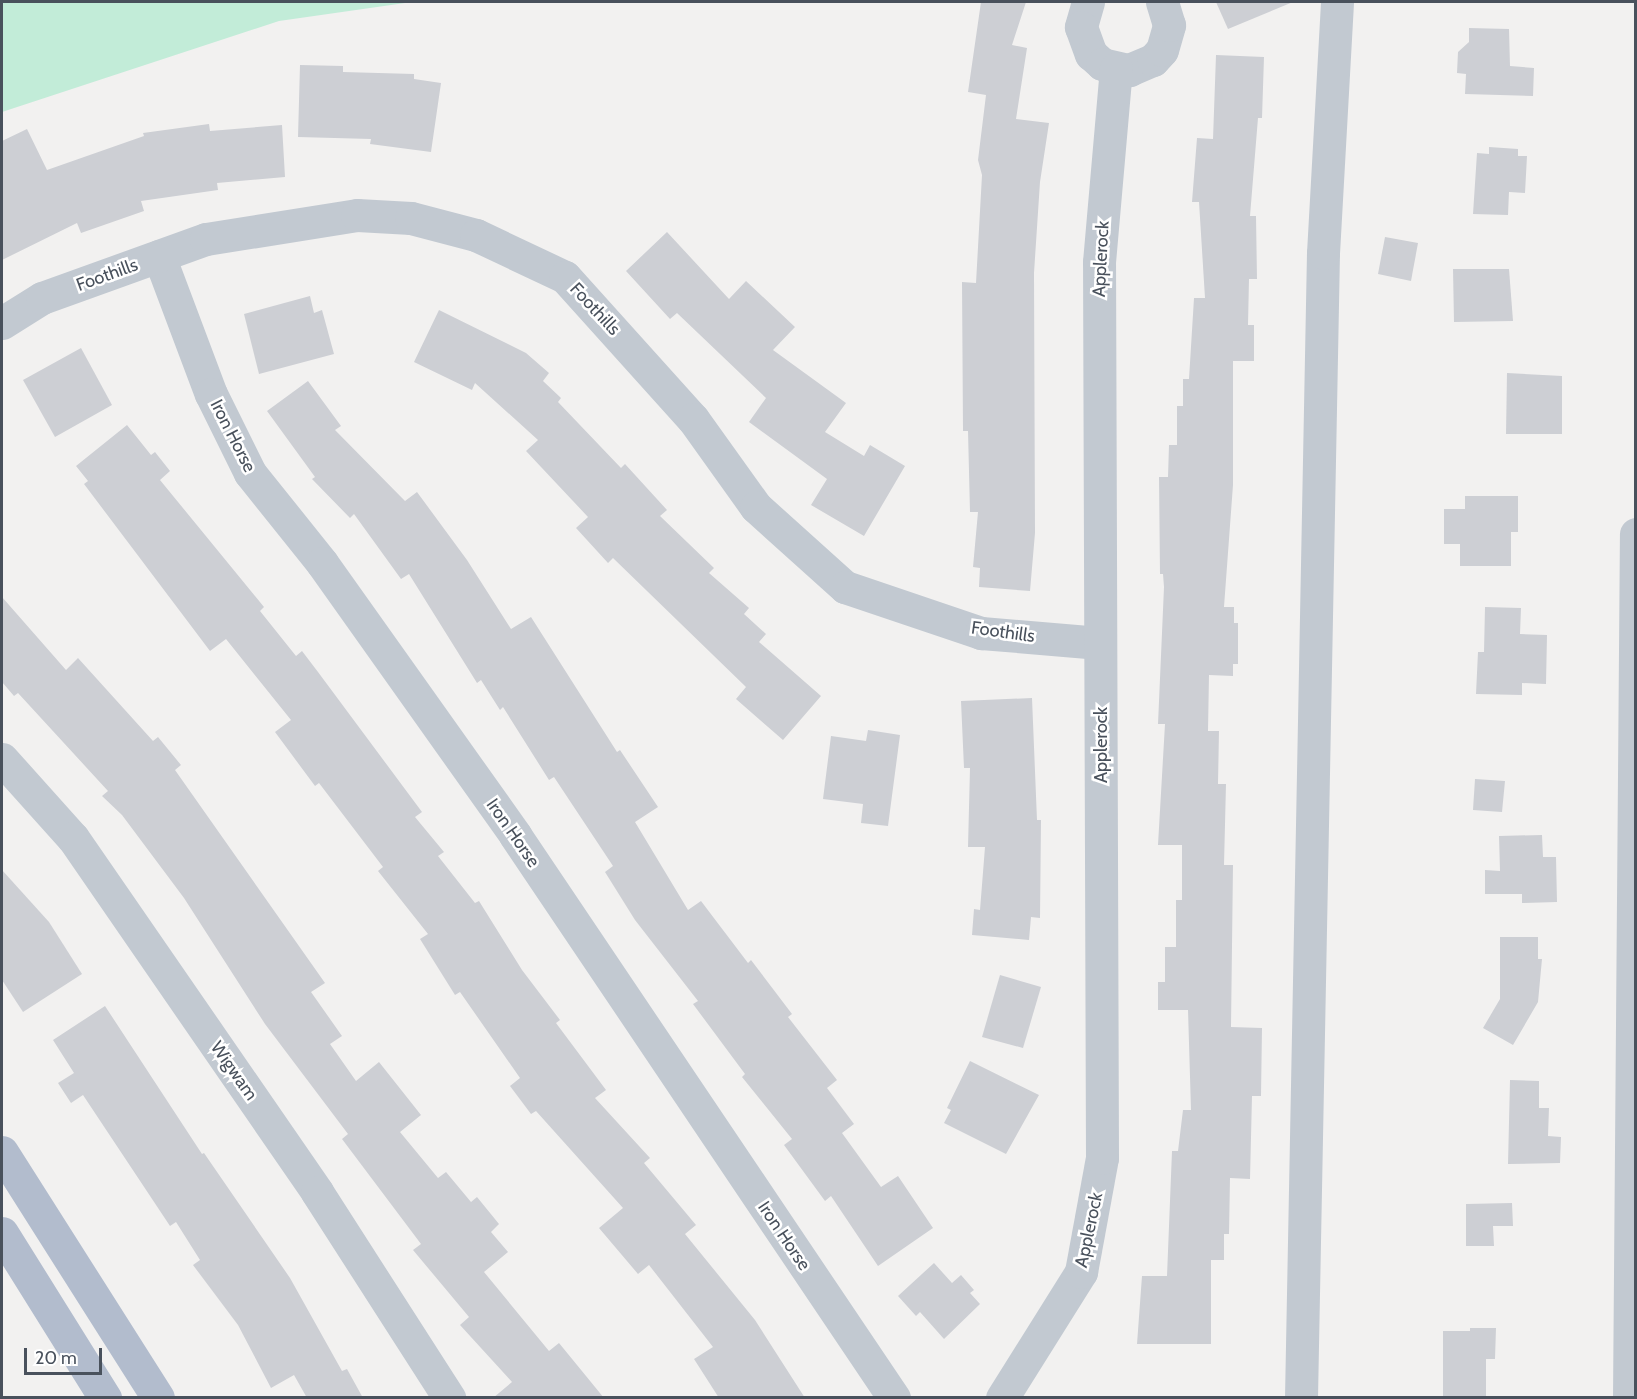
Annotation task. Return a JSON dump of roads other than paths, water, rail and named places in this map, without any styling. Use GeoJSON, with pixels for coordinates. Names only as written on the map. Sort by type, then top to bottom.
{"type":"FeatureCollection","features":[{"type":"Feature","properties":{"kind":"main road"},"geometry":{"type":"LineString","coordinates":[[7,1170],[158,1398]]}},
{"type":"Feature","properties":{"kind":"main road"},"geometry":{"type":"LineString","coordinates":[[2,1233],[105,1398]]}},
{"type":"Feature","properties":{"kind":"street"},"geometry":{"type":"LineString","coordinates":[[1088,2],[1081,20],[1083,42],[1102,64],[1116,69],[1142,66],[1161,50],[1169,25],[1162,2]]}},
{"type":"Feature","properties":{"kind":"street"},"geometry":{"type":"LineString","coordinates":[[1301,1398],[1323,253],[1337,2]]}},
{"type":"Feature","properties":{"kind":"street","name":"Applerock"},"geometry":{"type":"LineString","coordinates":[[1002,1398],[1081,1272],[1102,1158],[1099,262],[1116,69]]}},
{"type":"Feature","properties":{"kind":"street","name":"Foothills"},"geometry":{"type":"LineString","coordinates":[[2,322],[42,298],[206,239],[357,215],[411,218],[476,235],[565,277],[693,419],[756,507],[845,587],[981,633],[1100,643]]}},
{"type":"Feature","properties":{"kind":"street","name":"Iron Horse"},"geometry":{"type":"LineString","coordinates":[[159,256],[211,394],[250,473],[322,563],[515,835],[894,1398]]}},
{"type":"Feature","properties":{"kind":"street"},"geometry":{"type":"LineString","coordinates":[[1629,1398],[1635,534]]}},
{"type":"Feature","properties":{"kind":"street","name":"Wigwam"},"geometry":{"type":"LineString","coordinates":[[2,759],[73,837],[317,1192],[449,1398]]}}]}
